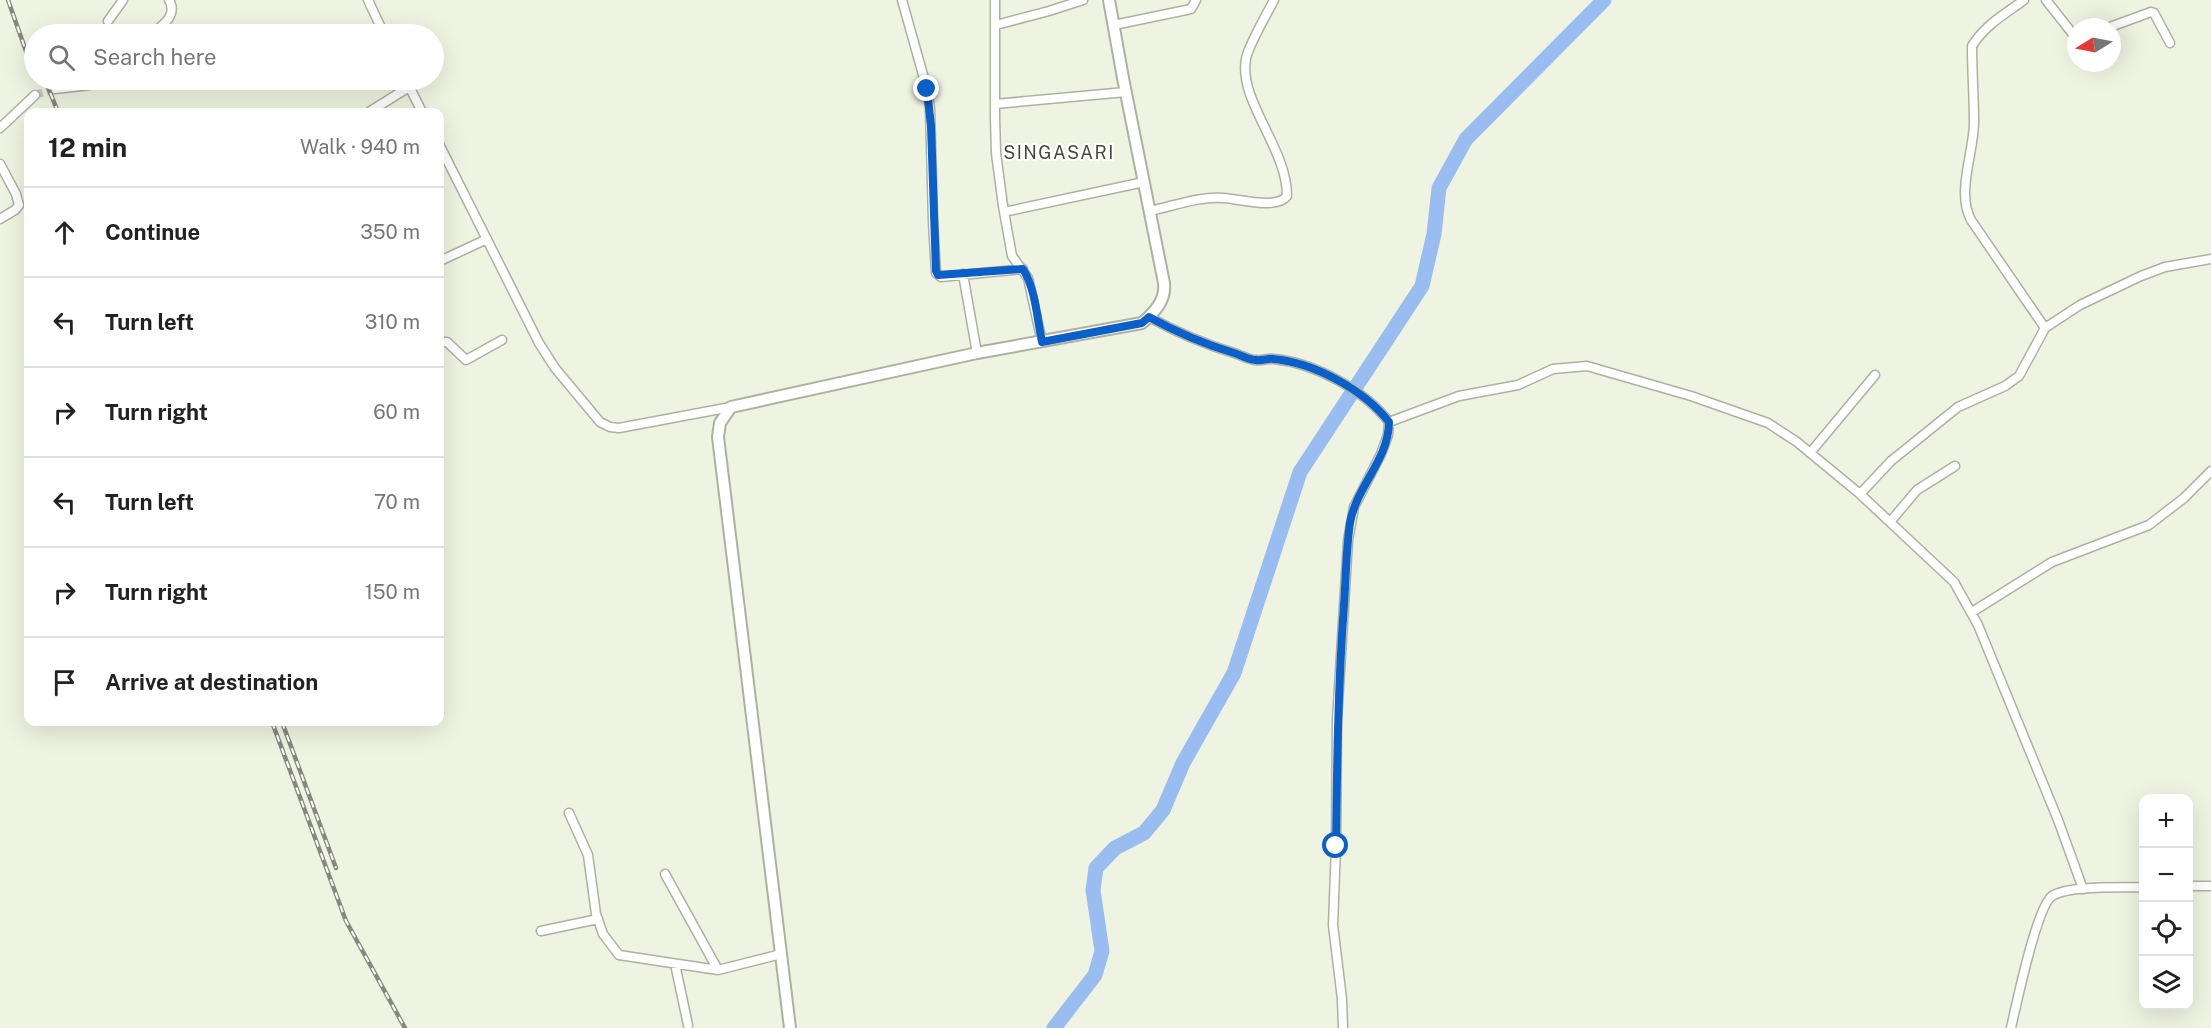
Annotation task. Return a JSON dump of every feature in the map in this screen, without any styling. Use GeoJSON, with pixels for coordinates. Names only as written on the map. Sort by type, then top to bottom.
{"type":"FeatureCollection","features":[{"type":"Feature","properties":{"kind":"street"},"geometry":{"type":"LineString","coordinates":[[108,21],[123,0]]}},
{"type":"Feature","properties":{"kind":"street"},"geometry":{"type":"LineString","coordinates":[[163,24],[172,15],[173,7],[169,0]]}},
{"type":"Feature","properties":{"kind":"street"},"geometry":{"type":"LineString","coordinates":[[368,0],[379,24]]}},
{"type":"Feature","properties":{"kind":"street"},"geometry":{"type":"LineString","coordinates":[[902,0],[927,89],[930,108],[936,271],[941,277],[1023,269]]}},
{"type":"Feature","properties":{"kind":"street"},"geometry":{"type":"LineString","coordinates":[[995,0],[996,153],[1004,212],[1012,256],[1023,269],[1032,291],[1042,342]]}},
{"type":"Feature","properties":{"kind":"street"},"geometry":{"type":"LineString","coordinates":[[996,25],[1083,0]]}},
{"type":"Feature","properties":{"kind":"street"},"geometry":{"type":"LineString","coordinates":[[444,154],[539,343],[605,426],[626,427],[731,407],[977,353],[1142,323],[1163,299],[1165,292],[1109,0]]}},
{"type":"Feature","properties":{"kind":"street"},"geometry":{"type":"LineString","coordinates":[[1114,25],[1191,9],[1196,0]]}},
{"type":"Feature","properties":{"kind":"street"},"geometry":{"type":"LineString","coordinates":[[1150,211],[1196,200],[1222,197],[1267,203],[1280,202],[1287,196],[1285,171],[1246,79],[1246,55],[1274,0]]}},
{"type":"Feature","properties":{"kind":"street"},"geometry":{"type":"LineString","coordinates":[[2024,0],[1991,23],[1979,34],[1972,46],[1973,146],[1965,202],[1966,211],[1971,220],[2045,328]]}},
{"type":"Feature","properties":{"kind":"street"},"geometry":{"type":"LineString","coordinates":[[2046,0],[2067,27]]}},
{"type":"Feature","properties":{"kind":"street"},"geometry":{"type":"LineString","coordinates":[[2121,23],[2151,12],[2154,13],[2170,44]]}},
{"type":"Feature","properties":{"kind":"street"},"geometry":{"type":"LineString","coordinates":[[374,108],[398,90]]}},
{"type":"Feature","properties":{"kind":"street"},"geometry":{"type":"LineString","coordinates":[[411,90],[420,108]]}},
{"type":"Feature","properties":{"kind":"street"},"geometry":{"type":"LineString","coordinates":[[995,104],[1126,93]]}},
{"type":"Feature","properties":{"kind":"street"},"geometry":{"type":"LineString","coordinates":[[0,128],[35,95]]}},
{"type":"Feature","properties":{"kind":"street"},"geometry":{"type":"LineString","coordinates":[[0,164],[16,194],[19,205],[0,219]]}},
{"type":"Feature","properties":{"kind":"street"},"geometry":{"type":"LineString","coordinates":[[1004,212],[1144,182]]}},
{"type":"Feature","properties":{"kind":"street"},"geometry":{"type":"LineString","coordinates":[[444,259],[487,239]]}},
{"type":"Feature","properties":{"kind":"street"},"geometry":{"type":"LineString","coordinates":[[1860,494],[1891,461],[1958,407],[2006,386],[2019,376],[2045,328],[2080,305],[2141,276],[2165,267],[2211,259]]}},
{"type":"Feature","properties":{"kind":"street"},"geometry":{"type":"LineString","coordinates":[[963,274],[977,353]]}},
{"type":"Feature","properties":{"kind":"street"},"geometry":{"type":"LineString","coordinates":[[1149,317],[1171,329],[1230,352],[1256,360],[1271,358],[1298,363],[1332,378],[1370,402],[1389,422],[1388,435],[1381,454],[1354,507],[1348,541],[1338,720],[1333,925],[1341,990],[1342,1028]]}},
{"type":"Feature","properties":{"kind":"street"},"geometry":{"type":"LineString","coordinates":[[444,342],[447,342],[466,360],[502,340]]}},
{"type":"Feature","properties":{"kind":"street"},"geometry":{"type":"LineString","coordinates":[[1389,422],[1459,396],[1518,385],[1552,369],[1587,366],[1691,396],[1768,423],[1860,494],[1954,582],[1972,612],[2058,820],[2083,889]]}},
{"type":"Feature","properties":{"kind":"street"},"geometry":{"type":"LineString","coordinates":[[1809,453],[1875,375]]}},
{"type":"Feature","properties":{"kind":"street"},"geometry":{"type":"LineString","coordinates":[[731,407],[720,423],[718,437],[790,1028]]}},
{"type":"Feature","properties":{"kind":"street"},"geometry":{"type":"LineString","coordinates":[[1890,522],[1917,490],[1955,466]]}},
{"type":"Feature","properties":{"kind":"street"},"geometry":{"type":"LineString","coordinates":[[1972,612],[2052,562],[2149,525],[2184,498],[2211,471]]}},
{"type":"Feature","properties":{"kind":"street"},"geometry":{"type":"LineString","coordinates":[[569,813],[588,855],[598,919],[603,934],[619,955],[718,970],[781,954]]}},
{"type":"Feature","properties":{"kind":"street"},"geometry":{"type":"LineString","coordinates":[[665,874],[718,970]]}},
{"type":"Feature","properties":{"kind":"street"},"geometry":{"type":"LineString","coordinates":[[2193,886],[2211,886]]}},
{"type":"Feature","properties":{"kind":"street"},"geometry":{"type":"LineString","coordinates":[[2011,1028],[2037,927],[2045,904],[2051,897],[2083,889],[2139,887]]}},
{"type":"Feature","properties":{"kind":"street"},"geometry":{"type":"LineString","coordinates":[[541,931],[598,919]]}},
{"type":"Feature","properties":{"kind":"street"},"geometry":{"type":"LineString","coordinates":[[675,964],[688,1025]]}},
{"type":"Feature","properties":{"kind":"waterway"},"geometry":{"type":"LineString","coordinates":[[1054,1028],[1095,975],[1102,951],[1093,890],[1096,868],[1115,848],[1144,833],[1163,810],[1183,763],[1234,673],[1300,472],[1422,286],[1434,234],[1439,188],[1466,139],[1604,0]]}},
{"type":"Feature","properties":{"kind":"tunnel"},"geometry":{"type":"LineString","coordinates":[[35,95],[52,90]]}},
{"type":"Feature","properties":{"kind":"railway"},"geometry":{"type":"LineString","coordinates":[[8,0],[24,46]]}},
{"type":"Feature","properties":{"kind":"railway"},"geometry":{"type":"LineString","coordinates":[[49,90],[56,108]]}},
{"type":"Feature","properties":{"kind":"railway"},"geometry":{"type":"LineString","coordinates":[[273,726],[346,921],[405,1028]]}},
{"type":"Feature","properties":{"kind":"railway"},"geometry":{"type":"LineString","coordinates":[[283,726],[336,868]]}},
{"type":"Feature","properties":{"kind":"district","name":"SINGASARI"},"geometry":{"type":"Point","coordinates":[1059,153]}},
{"type":"Feature","properties":{"kind":"route"},"geometry":{"type":"LineString","coordinates":[[927,89],[930,108],[933,222],[938,275],[941,277],[1023,269],[1032,291],[1042,342],[1142,323],[1149,317],[1171,329],[1230,352],[1256,360],[1271,358],[1298,363],[1318,370],[1370,402],[1389,422],[1388,435],[1381,454],[1351,515],[1341,645],[1336,846]]}}]}
